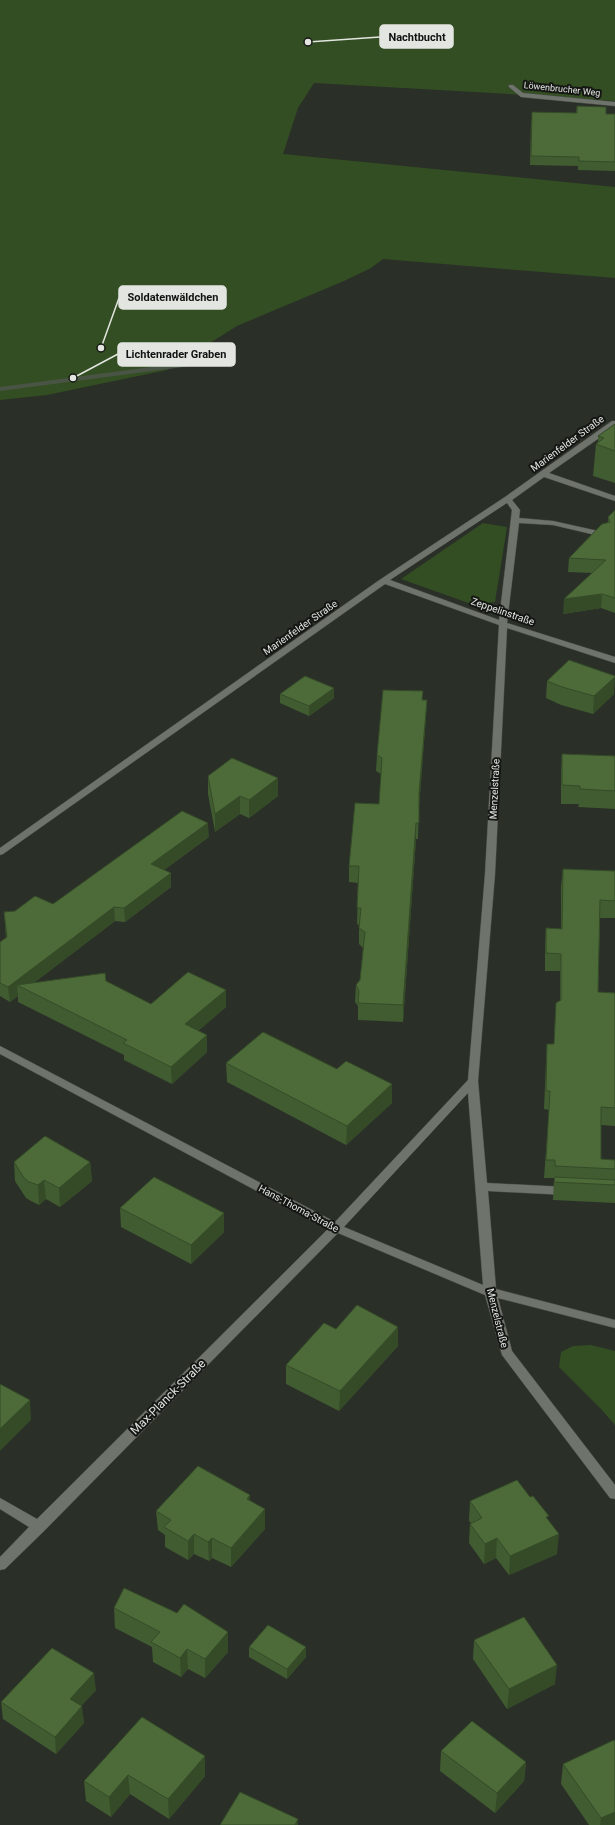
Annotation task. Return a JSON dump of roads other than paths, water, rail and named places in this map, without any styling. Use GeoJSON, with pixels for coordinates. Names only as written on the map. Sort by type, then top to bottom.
{"type":"FeatureCollection","features":[{"type":"Feature","properties":{"kind":"street","name":"Löwenbrucher Weg"},"geometry":{"type":"LineString","coordinates":[[510,86],[521,95],[615,104]]}},
{"type":"Feature","properties":{"kind":"street","name":"Marienfelder Straße"},"geometry":{"type":"LineString","coordinates":[[0,852],[384,581],[508,499],[615,423]]}},
{"type":"Feature","properties":{"kind":"street"},"geometry":{"type":"LineString","coordinates":[[544,474],[615,499]]}},
{"type":"Feature","properties":{"kind":"street","name":"Menzelstraße"},"geometry":{"type":"LineString","coordinates":[[508,499],[516,510],[503,624],[490,874],[473,1081],[490,1292],[506,1352],[615,1494]]}},
{"type":"Feature","properties":{"kind":"street"},"geometry":{"type":"LineString","coordinates":[[515,520],[553,524],[604,536]]}},
{"type":"Feature","properties":{"kind":"street","name":"Zeppelinstraße"},"geometry":{"type":"LineString","coordinates":[[384,581],[503,624],[615,660]]}},
{"type":"Feature","properties":{"kind":"street","name":"Hans-Thoma-Straße"},"geometry":{"type":"LineString","coordinates":[[0,1050],[336,1228],[490,1292],[615,1324]]}},
{"type":"Feature","properties":{"kind":"street"},"geometry":{"type":"LineString","coordinates":[[336,1228],[473,1081]]}},
{"type":"Feature","properties":{"kind":"street"},"geometry":{"type":"LineString","coordinates":[[482,1187],[578,1192]]}},
{"type":"Feature","properties":{"kind":"street","name":"Max-Planck-Straße"},"geometry":{"type":"LineString","coordinates":[[0,1565],[336,1228]]}},
{"type":"Feature","properties":{"kind":"street"},"geometry":{"type":"LineString","coordinates":[[0,1503],[39,1526]]}},
{"type":"Feature","properties":{"kind":"waterway"},"geometry":{"type":"LineString","coordinates":[[0,389],[188,364]]}},
{"type":"Feature","properties":{"kind":"place","name":"Nachtbucht"},"geometry":{"type":"Point","coordinates":[308,42]}},
{"type":"Feature","properties":{"kind":"place","name":"Soldatenwäldchen"},"geometry":{"type":"Point","coordinates":[101,348]}},
{"type":"Feature","properties":{"kind":"place","name":"Lichtenrader Graben"},"geometry":{"type":"Point","coordinates":[73,378]}}]}
